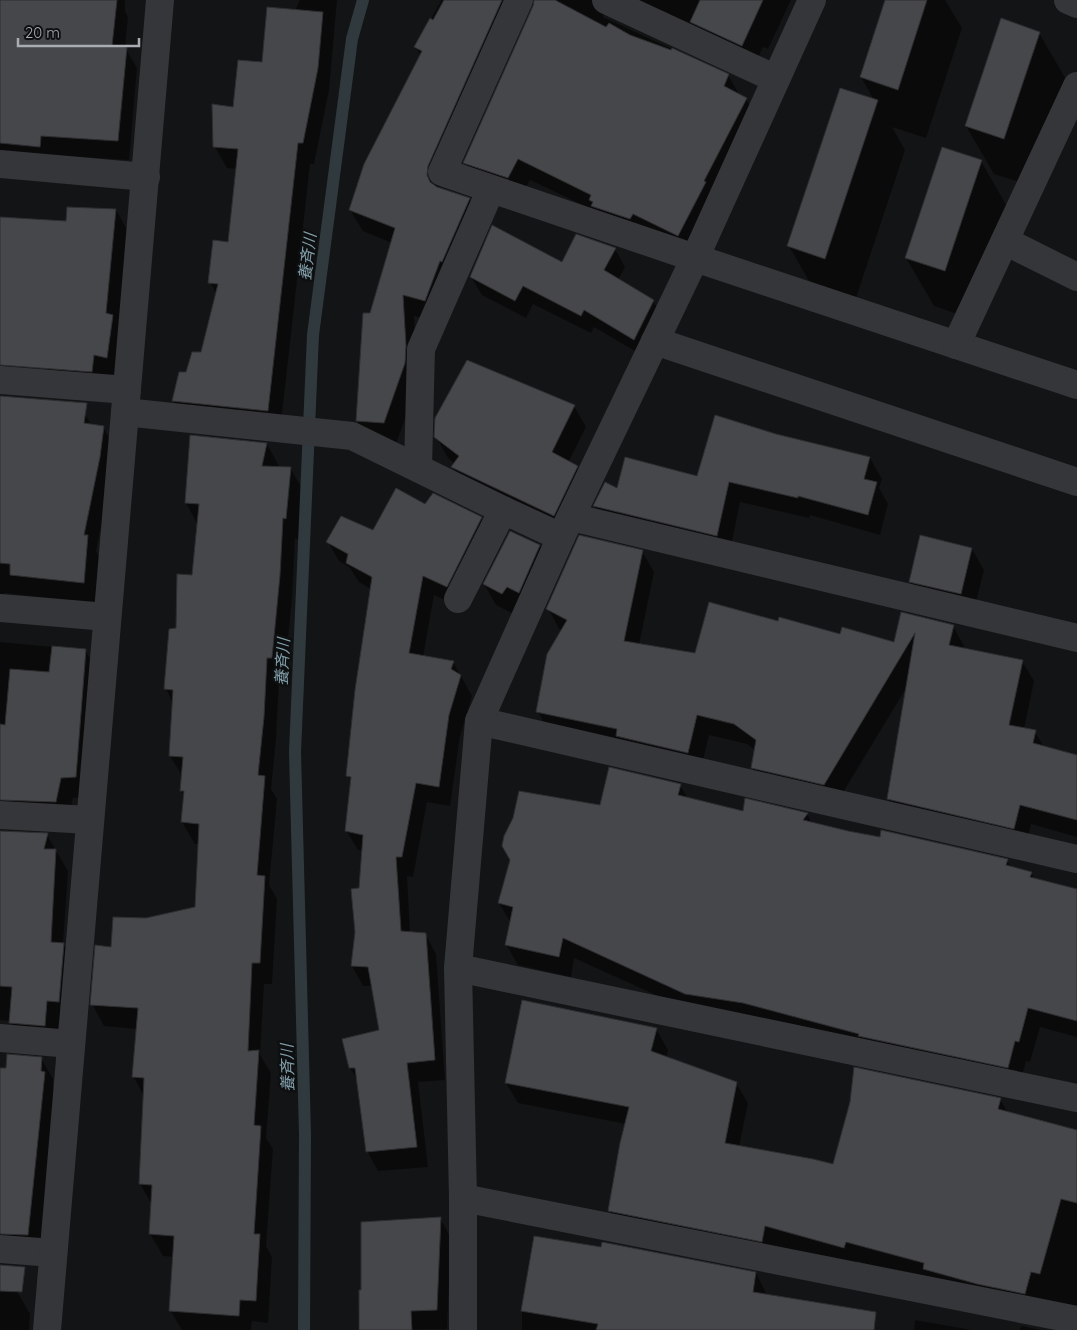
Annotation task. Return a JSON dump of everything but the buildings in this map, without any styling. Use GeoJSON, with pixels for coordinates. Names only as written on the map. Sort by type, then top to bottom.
{"type":"FeatureCollection","features":[{"type":"Feature","properties":{"kind":"street"},"geometry":{"type":"LineString","coordinates":[[47,1330],[160,0]]}},
{"type":"Feature","properties":{"kind":"street"},"geometry":{"type":"LineString","coordinates":[[519,0],[442,172],[1077,385]]}},
{"type":"Feature","properties":{"kind":"street"},"geometry":{"type":"LineString","coordinates":[[606,0],[776,79]]}},
{"type":"Feature","properties":{"kind":"street"},"geometry":{"type":"LineString","coordinates":[[462,1330],[463,1198],[458,968],[479,721],[566,527],[695,258],[812,0]]}},
{"type":"Feature","properties":{"kind":"street"},"geometry":{"type":"LineString","coordinates":[[1068,0],[1077,4]]}},
{"type":"Feature","properties":{"kind":"street"},"geometry":{"type":"LineString","coordinates":[[956,345],[1077,86]]}},
{"type":"Feature","properties":{"kind":"street"},"geometry":{"type":"LineString","coordinates":[[0,164],[146,177]]}},
{"type":"Feature","properties":{"kind":"street"},"geometry":{"type":"LineString","coordinates":[[418,468],[421,349],[491,189]]}},
{"type":"Feature","properties":{"kind":"street"},"geometry":{"type":"LineString","coordinates":[[1005,242],[1077,277]]}},
{"type":"Feature","properties":{"kind":"street"},"geometry":{"type":"LineString","coordinates":[[655,341],[1077,482]]}},
{"type":"Feature","properties":{"kind":"street"},"geometry":{"type":"LineString","coordinates":[[0,380],[285,428],[352,436],[503,510],[566,527],[1077,638]]}},
{"type":"Feature","properties":{"kind":"street"},"geometry":{"type":"LineString","coordinates":[[458,599],[503,510]]}},
{"type":"Feature","properties":{"kind":"street"},"geometry":{"type":"LineString","coordinates":[[0,608],[107,617]]}},
{"type":"Feature","properties":{"kind":"street"},"geometry":{"type":"LineString","coordinates":[[479,721],[1077,859]]}},
{"type":"Feature","properties":{"kind":"street"},"geometry":{"type":"LineString","coordinates":[[0,815],[90,820]]}},
{"type":"Feature","properties":{"kind":"street"},"geometry":{"type":"LineString","coordinates":[[458,968],[1077,1098]]}},
{"type":"Feature","properties":{"kind":"street"},"geometry":{"type":"LineString","coordinates":[[0,1038],[71,1044]]}},
{"type":"Feature","properties":{"kind":"street"},"geometry":{"type":"LineString","coordinates":[[463,1198],[1077,1320]]}},
{"type":"Feature","properties":{"kind":"street"},"geometry":{"type":"LineString","coordinates":[[0,1249],[53,1253]]}},
{"type":"Feature","properties":{"kind":"waterway","name":"養斉川"},"geometry":{"type":"LineString","coordinates":[[304,1330],[305,1134],[295,752],[313,335],[352,39],[363,0]]}}]}
